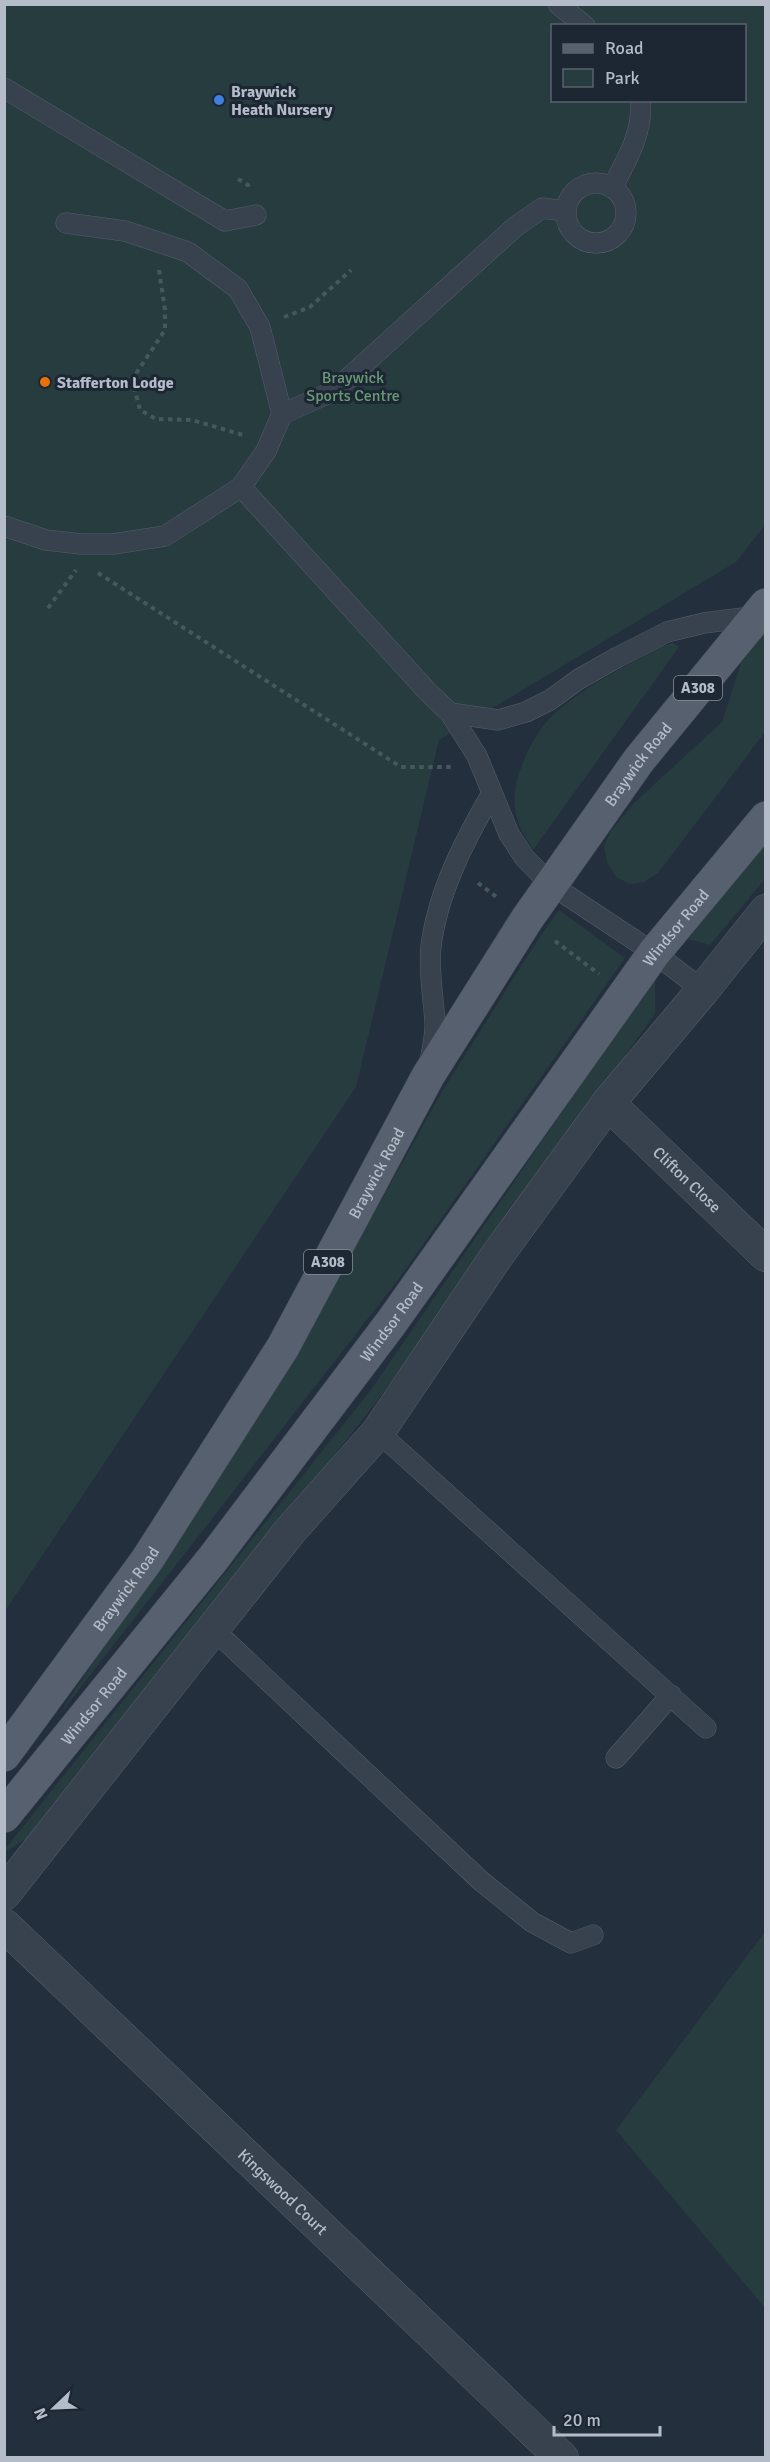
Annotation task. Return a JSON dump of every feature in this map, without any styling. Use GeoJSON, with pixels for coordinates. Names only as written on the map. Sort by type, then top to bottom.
{"type":"FeatureCollection","features":[{"type":"Feature","properties":{"kind":"main road","name":"Braywick Road"},"geometry":{"type":"LineString","coordinates":[[4,1755],[147,1560],[283,1347],[428,1076],[550,884],[639,760],[762,610]]}},
{"type":"Feature","properties":{"kind":"main road","name":"Windsor Road"},"geometry":{"type":"LineString","coordinates":[[4,1816],[212,1560],[384,1332],[654,953],[765,818]]}},
{"type":"Feature","properties":{"kind":"street"},"geometry":{"type":"LineString","coordinates":[[4,1894],[290,1531],[378,1432],[496,1257],[608,1103],[704,990],[765,911]]}},
{"type":"Feature","properties":{"kind":"street","name":"Clifton Close"},"geometry":{"type":"LineString","coordinates":[[608,1103],[765,1255]]}},
{"type":"Feature","properties":{"kind":"street","name":"Kingswood Court"},"geometry":{"type":"LineString","coordinates":[[4,1925],[562,2457]]}},
{"type":"Feature","properties":{"kind":"lane"},"geometry":{"type":"LineString","coordinates":[[558,4],[583,24]]}},
{"type":"Feature","properties":{"kind":"lane"},"geometry":{"type":"LineString","coordinates":[[4,88],[225,221],[256,215]]}},
{"type":"Feature","properties":{"kind":"lane"},"geometry":{"type":"LineString","coordinates":[[612,188],[640,126],[640,102]]}},
{"type":"Feature","properties":{"kind":"lane"},"geometry":{"type":"LineString","coordinates":[[596,182],[612,188],[619,194],[626,210],[622,227],[610,239],[595,243],[578,237],[566,221],[565,211],[572,194],[579,188],[596,182]]}},
{"type":"Feature","properties":{"kind":"lane"},"geometry":{"type":"LineString","coordinates":[[282,414],[334,391],[515,227],[542,208],[565,211]]}},
{"type":"Feature","properties":{"kind":"lane"},"geometry":{"type":"LineString","coordinates":[[4,526],[81,553],[113,544],[165,536],[241,487],[266,451],[282,414],[260,327],[238,289],[188,252],[125,231],[66,223]]}},
{"type":"Feature","properties":{"kind":"lane"},"geometry":{"type":"LineString","coordinates":[[241,487],[427,691],[450,713],[477,756],[509,834],[524,857],[550,884],[654,953],[704,990]]}},
{"type":"Feature","properties":{"kind":"lane"},"geometry":{"type":"LineString","coordinates":[[450,713],[498,720],[526,712],[550,700],[618,657],[667,632],[762,610]]}},
{"type":"Feature","properties":{"kind":"lane"},"geometry":{"type":"LineString","coordinates":[[428,1076],[435,1026],[430,980],[431,947],[439,909],[465,840],[492,793]]}},
{"type":"Feature","properties":{"kind":"lane"},"geometry":{"type":"LineString","coordinates":[[378,1432],[706,1728]]}},
{"type":"Feature","properties":{"kind":"lane"},"geometry":{"type":"LineString","coordinates":[[213,1629],[481,1881],[532,1922],[571,1943],[593,1935]]}},
{"type":"Feature","properties":{"kind":"lane"},"geometry":{"type":"LineString","coordinates":[[616,1758],[671,1695]]}},
{"type":"Feature","properties":{"kind":"path"},"geometry":{"type":"LineString","coordinates":[[156,241],[165,310],[165,330],[137,372],[135,391],[140,410],[156,419],[192,420],[242,434],[266,451]]}},
{"type":"Feature","properties":{"kind":"path"},"geometry":{"type":"LineString","coordinates":[[260,327],[310,307],[351,270]]}},
{"type":"Feature","properties":{"kind":"path"},"geometry":{"type":"LineString","coordinates":[[48,608],[81,553],[401,767],[454,767]]}},
{"type":"Feature","properties":{"kind":"green space","name":"Braywick Sports Centre"},"geometry":{"type":"Polygon","coordinates":[[[5,5],[765,5],[765,525],[736,562],[439,740],[356,1087],[5,1611],[5,5]]]}},
{"type":"Feature","properties":{"kind":"green space"},"geometry":{"type":"Polygon","coordinates":[[[765,608],[765,732],[658,873],[644,882],[630,884],[616,877],[607,863],[604,846],[610,832],[634,803],[722,722],[756,617],[765,608]]]}},
{"type":"Feature","properties":{"kind":"green space"},"geometry":{"type":"Polygon","coordinates":[[[673,643],[679,647],[533,850],[517,819],[515,796],[520,769],[540,731],[548,720],[568,702],[621,669],[662,646],[673,643]]]}},
{"type":"Feature","properties":{"kind":"green space"},"geometry":{"type":"Polygon","coordinates":[[[765,841],[765,879],[710,945],[688,939],[765,841]]]}},
{"type":"Feature","properties":{"kind":"green space"},"geometry":{"type":"Polygon","coordinates":[[[559,910],[625,958],[398,1280],[56,1719],[294,1356],[443,1090],[559,910]]]}},
{"type":"Feature","properties":{"kind":"green space"},"geometry":{"type":"Polygon","coordinates":[[[655,977],[655,1014],[378,1400],[36,1833],[5,1852],[5,1849],[370,1391],[655,977]]]}},
{"type":"Feature","properties":{"kind":"green space"},"geometry":{"type":"Polygon","coordinates":[[[765,1932],[765,2308],[616,2130],[765,1932]]]}},
{"type":"Feature","properties":{"kind":"place","name":"Braywick Heath Nursery"},"geometry":{"type":"Point","coordinates":[219,100]}},
{"type":"Feature","properties":{"kind":"place","name":"Stafferton Lodge"},"geometry":{"type":"Point","coordinates":[45,382]}}]}
